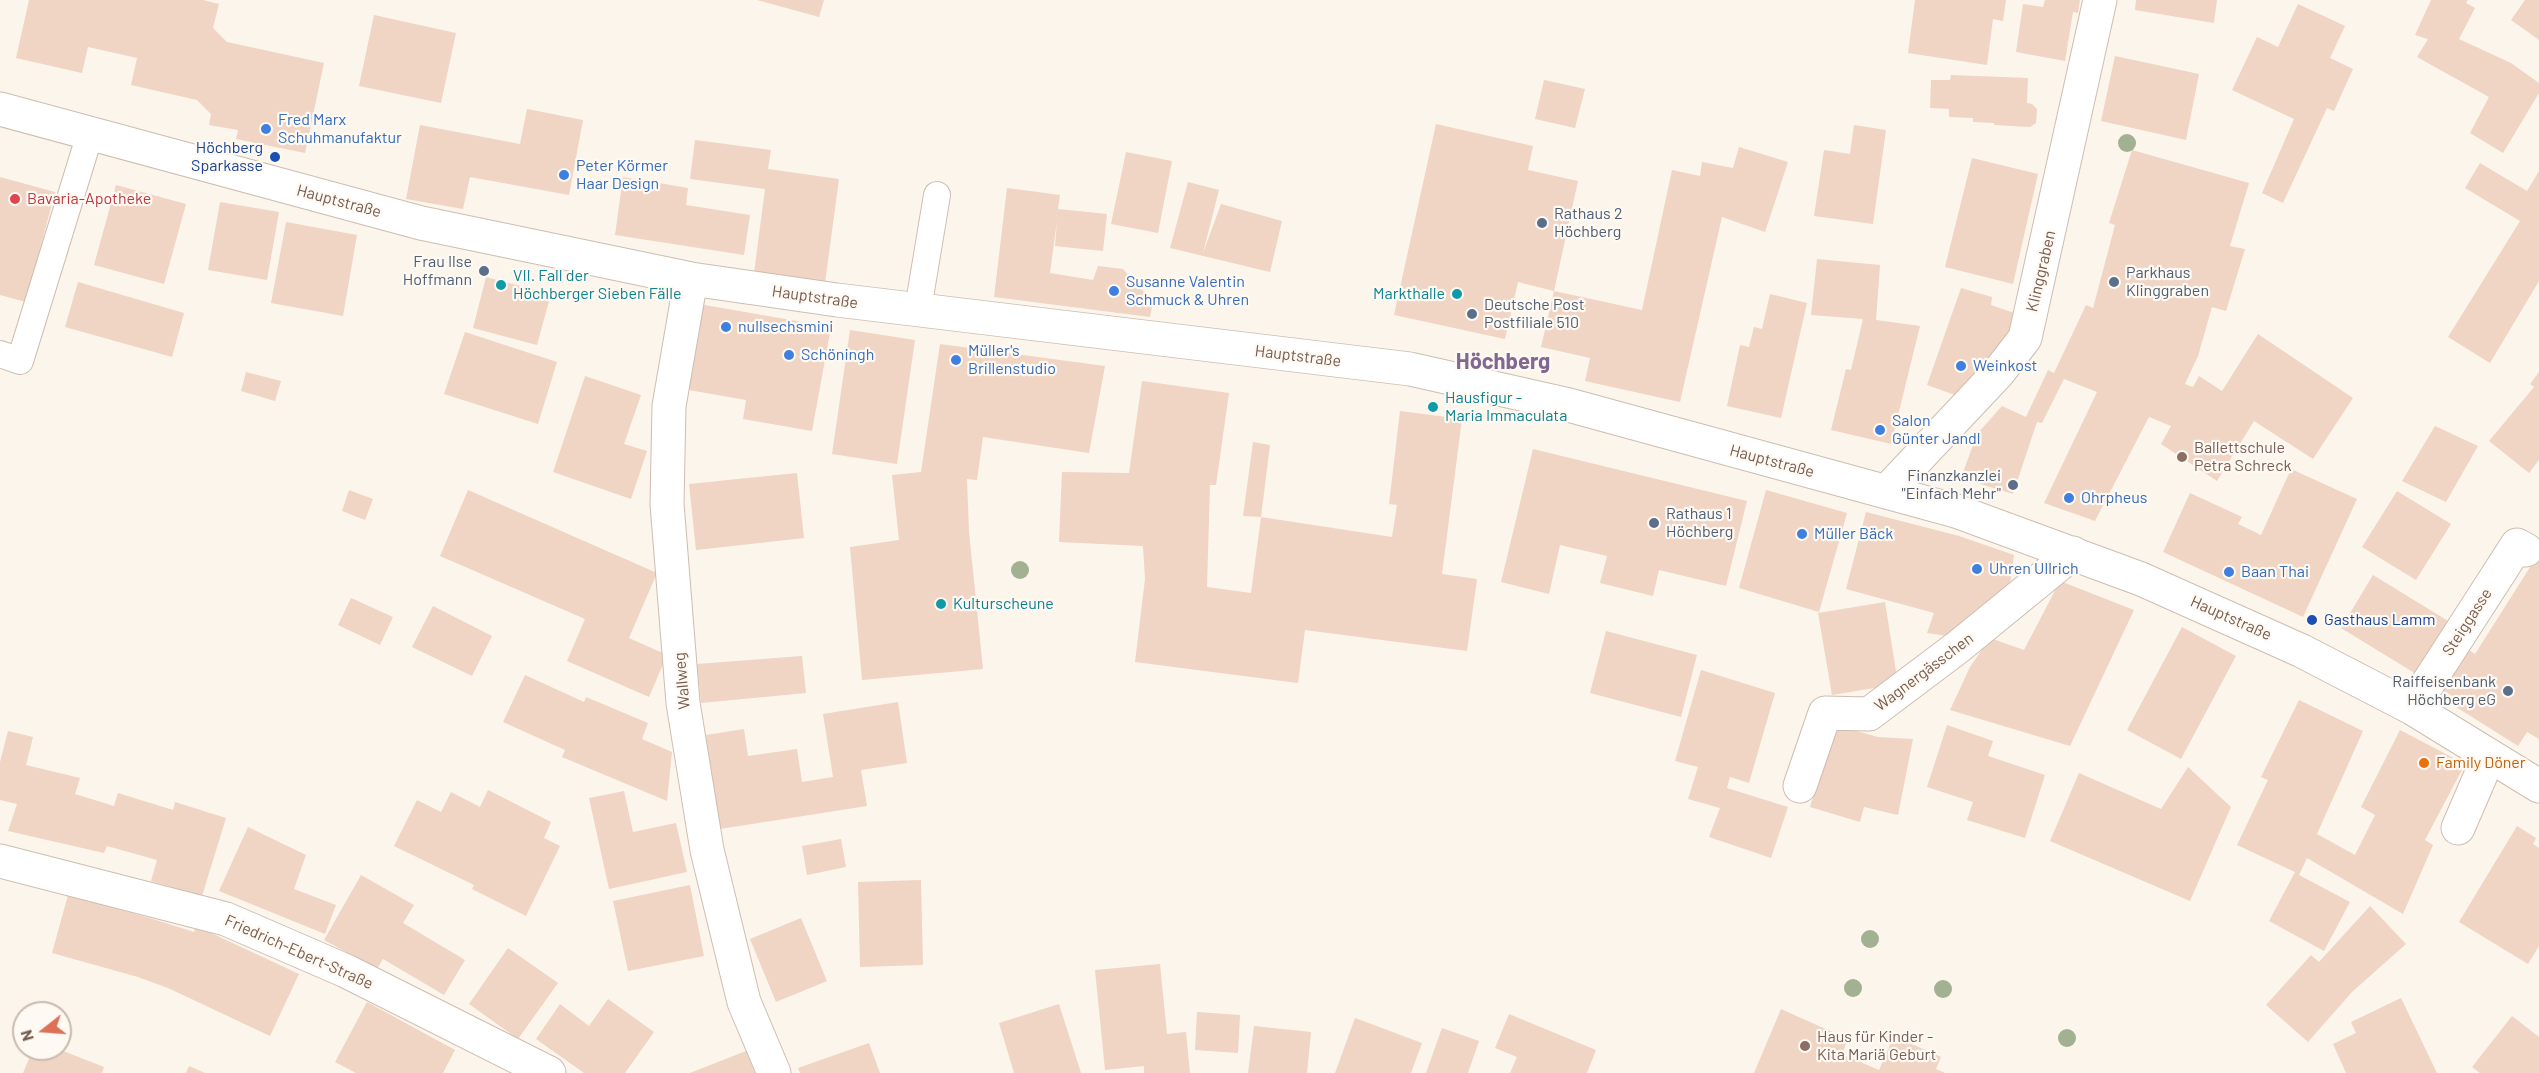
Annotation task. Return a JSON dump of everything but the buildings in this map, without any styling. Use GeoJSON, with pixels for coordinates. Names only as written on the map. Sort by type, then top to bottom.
{"type":"FeatureCollection","features":[{"type":"Feature","properties":{"kind":"street","name":"Klinggraben"},"geometry":{"type":"LineString","coordinates":[[1886,492],[1998,374],[2025,338],[2100,0]]}},
{"type":"Feature","properties":{"kind":"street","name":"Hauptstraße"},"geometry":{"type":"LineString","coordinates":[[0,109],[421,223],[691,279],[837,300],[1410,369],[1565,404],[1956,511],[2073,553],[2202,604],[2290,645],[2412,708],[2539,786]]}},
{"type":"Feature","properties":{"kind":"street","name":"Wallweg"},"geometry":{"type":"LineString","coordinates":[[691,279],[669,406],[667,504],[683,703],[712,872],[744,1002],[774,1073]]}},
{"type":"Feature","properties":{"kind":"street","name":"Steiggasse"},"geometry":{"type":"LineString","coordinates":[[2412,708],[2517,545],[2533,554]]}},
{"type":"Feature","properties":{"kind":"street","name":"Wagnergässchen"},"geometry":{"type":"LineString","coordinates":[[1800,786],[1825,713],[1869,714],[1958,647],[2073,553]]}},
{"type":"Feature","properties":{"kind":"street"},"geometry":{"type":"LineString","coordinates":[[2457,828],[2489,756]]}},
{"type":"Feature","properties":{"kind":"street","name":"Friedrich-Ebert-Straße"},"geometry":{"type":"LineString","coordinates":[[0,861],[226,919],[346,971],[549,1073]]}},
{"type":"Feature","properties":{"kind":"lane"},"geometry":{"type":"LineString","coordinates":[[0,354],[20,361],[90,134]]}},
{"type":"Feature","properties":{"kind":"lane"},"geometry":{"type":"LineString","coordinates":[[918,309],[937,195]]}},
{"type":"Feature","properties":{"kind":"place","name":"Fred Marx Schuhmanufaktur"},"geometry":{"type":"Point","coordinates":[266,129]}},
{"type":"Feature","properties":{"kind":"place","name":"Höchberg Sparkasse"},"geometry":{"type":"Point","coordinates":[275,157]}},
{"type":"Feature","properties":{"kind":"place","name":"Peter Körmer Haar Design"},"geometry":{"type":"Point","coordinates":[564,175]}},
{"type":"Feature","properties":{"kind":"place","name":"Bavaria-Apotheke"},"geometry":{"type":"Point","coordinates":[15,199]}},
{"type":"Feature","properties":{"kind":"place","name":"Rathaus 2 Höchberg"},"geometry":{"type":"Point","coordinates":[1542,223]}},
{"type":"Feature","properties":{"kind":"place","name":"Frau Ilse Hoffmann"},"geometry":{"type":"Point","coordinates":[484,271]}},
{"type":"Feature","properties":{"kind":"place","name":"Parkhaus Klinggraben"},"geometry":{"type":"Point","coordinates":[2114,282]}},
{"type":"Feature","properties":{"kind":"place","name":"VII. Fall der Höchberger Sieben Fälle"},"geometry":{"type":"Point","coordinates":[501,285]}},
{"type":"Feature","properties":{"kind":"place","name":"Susanne Valentin Schmuck & Uhren"},"geometry":{"type":"Point","coordinates":[1114,291]}},
{"type":"Feature","properties":{"kind":"place","name":"Markthalle"},"geometry":{"type":"Point","coordinates":[1457,294]}},
{"type":"Feature","properties":{"kind":"place","name":"Deutsche Post Postfiliale 510"},"geometry":{"type":"Point","coordinates":[1472,314]}},
{"type":"Feature","properties":{"kind":"place","name":"nullsechsmini"},"geometry":{"type":"Point","coordinates":[726,327]}},
{"type":"Feature","properties":{"kind":"place","name":"Schöningh"},"geometry":{"type":"Point","coordinates":[789,355]}},
{"type":"Feature","properties":{"kind":"place","name":"Müller's Brillenstudio"},"geometry":{"type":"Point","coordinates":[956,360]}},
{"type":"Feature","properties":{"kind":"place","name":"Weinkost"},"geometry":{"type":"Point","coordinates":[1961,366]}},
{"type":"Feature","properties":{"kind":"place","name":"Hausfigur - Maria Immaculata"},"geometry":{"type":"Point","coordinates":[1433,407]}},
{"type":"Feature","properties":{"kind":"place","name":"Salon Günter Jandl"},"geometry":{"type":"Point","coordinates":[1880,430]}},
{"type":"Feature","properties":{"kind":"place","name":"Ballettschule Petra Schreck"},"geometry":{"type":"Point","coordinates":[2182,457]}},
{"type":"Feature","properties":{"kind":"place","name":"Finanzkanzlei \"Einfach Mehr\""},"geometry":{"type":"Point","coordinates":[2013,485]}},
{"type":"Feature","properties":{"kind":"place","name":"Ohrpheus"},"geometry":{"type":"Point","coordinates":[2069,498]}},
{"type":"Feature","properties":{"kind":"place","name":"Rathaus 1 Höchberg"},"geometry":{"type":"Point","coordinates":[1654,523]}},
{"type":"Feature","properties":{"kind":"place","name":"Müller Bäck"},"geometry":{"type":"Point","coordinates":[1802,534]}},
{"type":"Feature","properties":{"kind":"place","name":"Uhren Ullrich"},"geometry":{"type":"Point","coordinates":[1977,569]}},
{"type":"Feature","properties":{"kind":"place","name":"Baan Thai"},"geometry":{"type":"Point","coordinates":[2229,572]}},
{"type":"Feature","properties":{"kind":"place","name":"Kulturscheune"},"geometry":{"type":"Point","coordinates":[941,604]}},
{"type":"Feature","properties":{"kind":"place","name":"Gasthaus Lamm"},"geometry":{"type":"Point","coordinates":[2312,620]}},
{"type":"Feature","properties":{"kind":"place","name":"Raiffeisenbank Höchberg eG"},"geometry":{"type":"Point","coordinates":[2508,691]}},
{"type":"Feature","properties":{"kind":"place","name":"Family Döner"},"geometry":{"type":"Point","coordinates":[2424,763]}},
{"type":"Feature","properties":{"kind":"place","name":"Haus für Kinder - Kita Mariä Geburt"},"geometry":{"type":"Point","coordinates":[1805,1046]}},
{"type":"Feature","properties":{"kind":"district","name":"Höchberg"},"geometry":{"type":"Point","coordinates":[1503,362]}}]}
